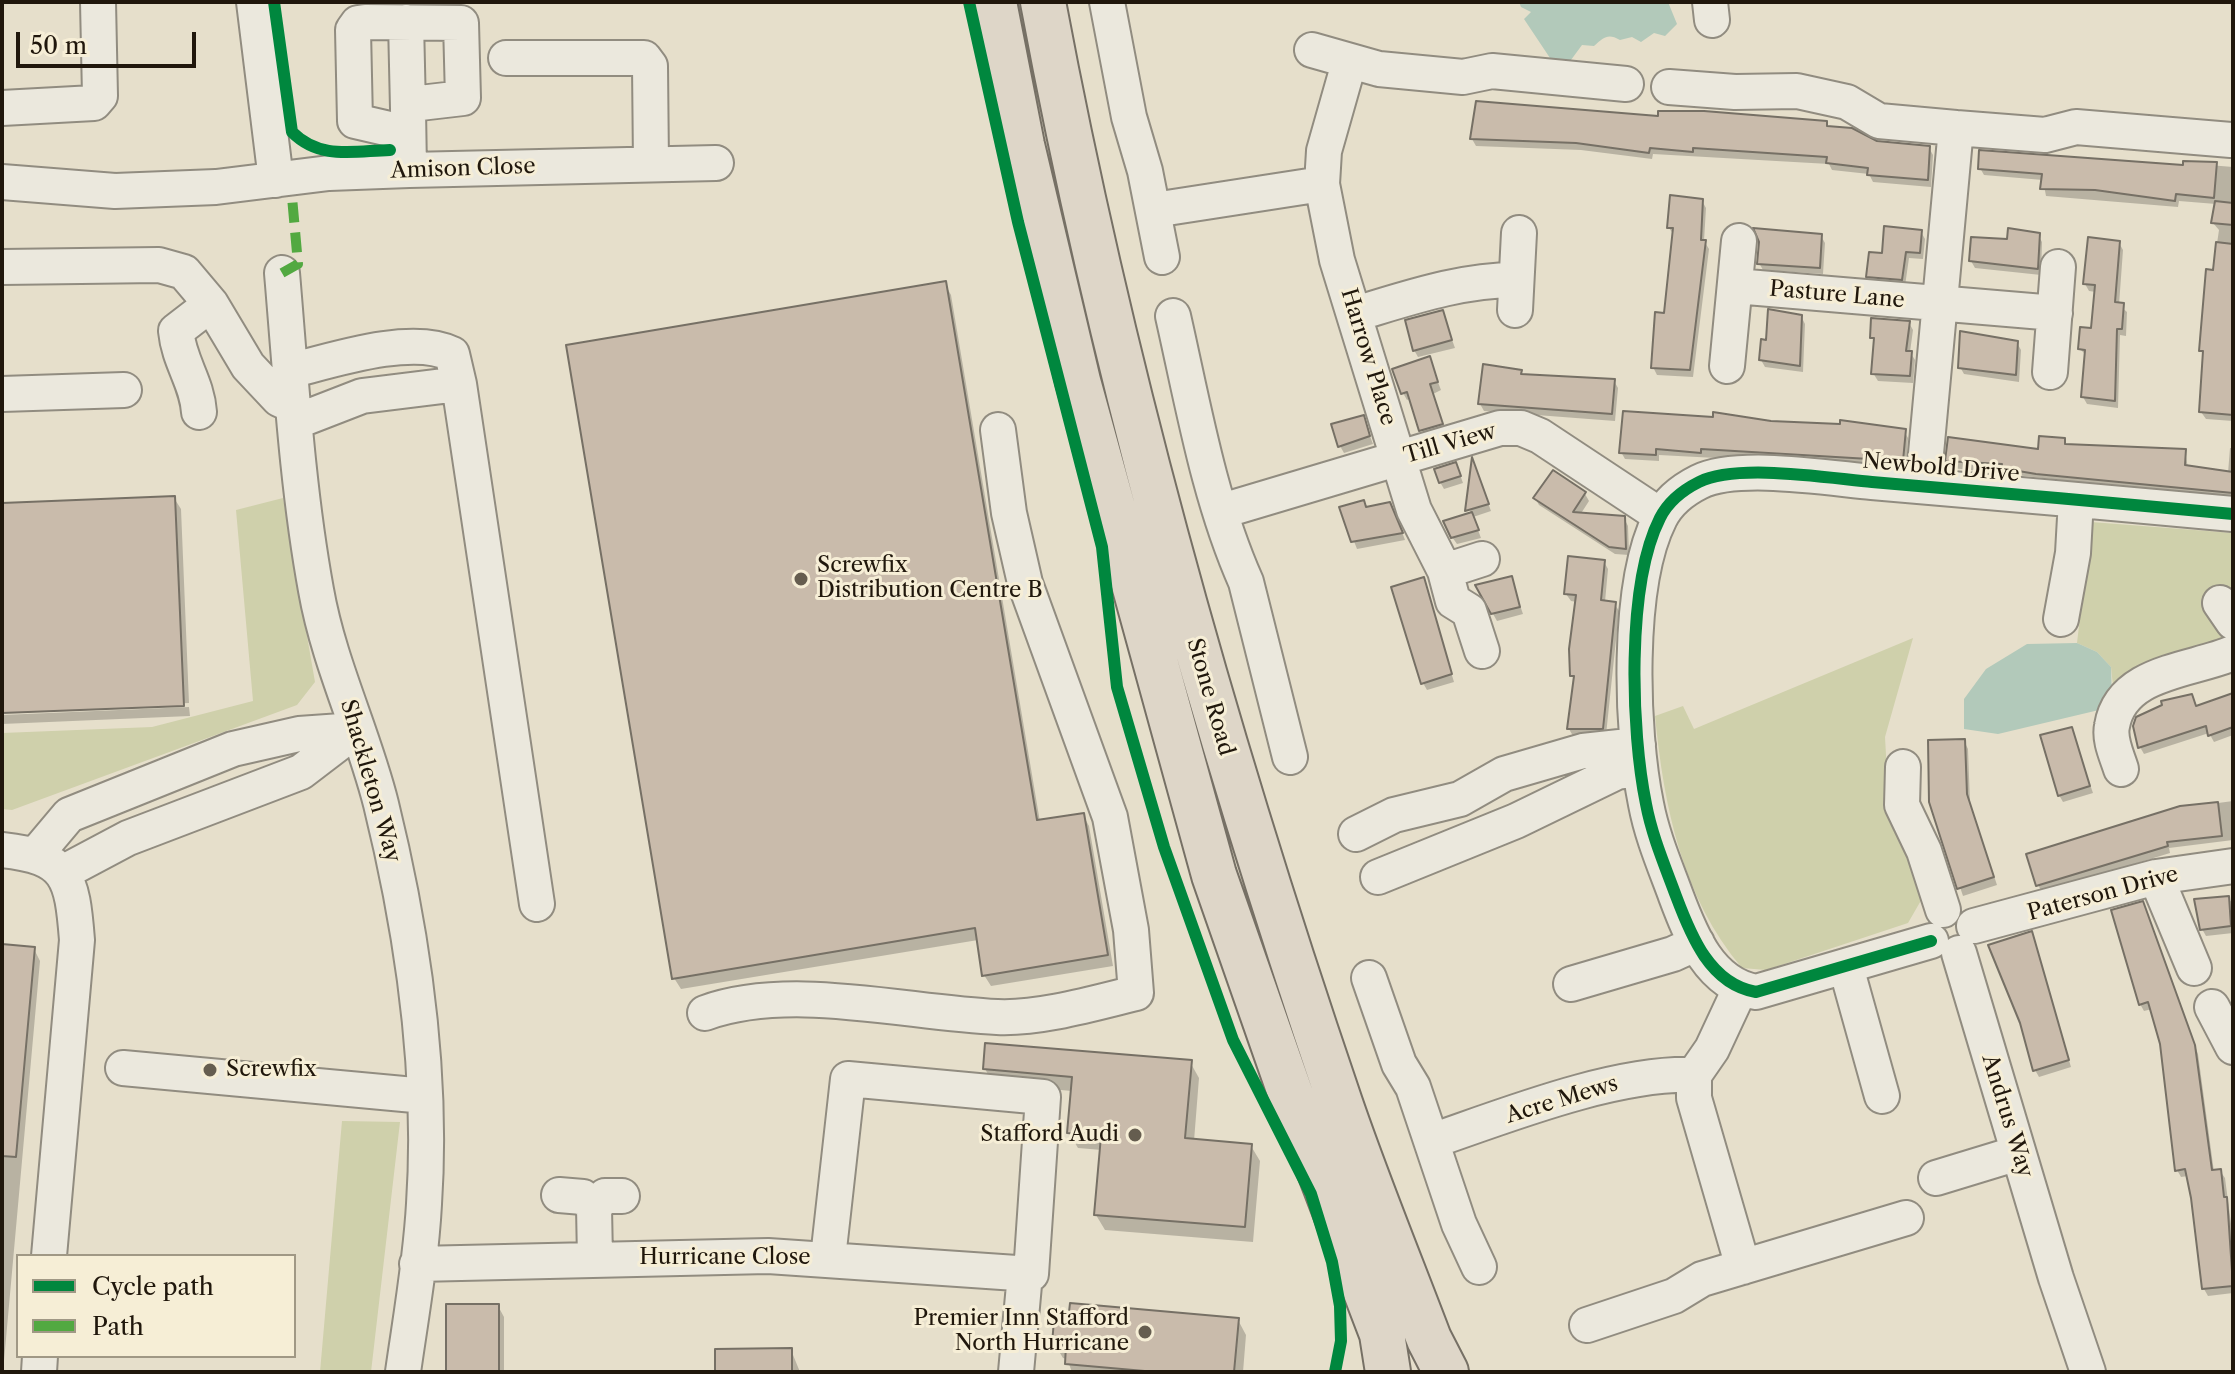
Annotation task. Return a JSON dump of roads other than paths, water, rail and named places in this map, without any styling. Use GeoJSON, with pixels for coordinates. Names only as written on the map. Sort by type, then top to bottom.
{"type":"FeatureCollection","features":[{"type":"Feature","properties":{"kind":"highway","name":"Stone Road"},"geometry":{"type":"LineString","coordinates":[[994,2],[1022,145],[1078,381],[1214,875],[1294,1104],[1382,1334],[1388,1372]]}},
{"type":"Feature","properties":{"kind":"highway","name":"Stone Road"},"geometry":{"type":"LineString","coordinates":[[1043,2],[1069,139],[1142,452],[1219,732],[1341,1106],[1429,1339],[1446,1372]]}},
{"type":"Feature","properties":{"kind":"street"},"geometry":{"type":"LineString","coordinates":[[2,108],[94,103],[100,96],[98,2]]}},
{"type":"Feature","properties":{"kind":"street"},"geometry":{"type":"LineString","coordinates":[[254,2],[276,180]]}},
{"type":"Feature","properties":{"kind":"street"},"geometry":{"type":"LineString","coordinates":[[1107,2],[1129,117],[1145,171],[1162,257]]}},
{"type":"Feature","properties":{"kind":"street"},"geometry":{"type":"LineString","coordinates":[[406,22],[409,170]]}},
{"type":"Feature","properties":{"kind":"street"},"geometry":{"type":"LineString","coordinates":[[358,23],[461,23],[463,98],[420,103],[407,121],[389,127],[362,126],[352,116],[353,30],[358,23]]}},
{"type":"Feature","properties":{"kind":"street"},"geometry":{"type":"LineString","coordinates":[[1312,50],[1349,63],[1463,77],[1492,71],[1626,84]]}},
{"type":"Feature","properties":{"kind":"street"},"geometry":{"type":"LineString","coordinates":[[506,58],[644,58],[650,66],[651,164]]}},
{"type":"Feature","properties":{"kind":"street","name":"Harrow Place"},"geometry":{"type":"LineString","coordinates":[[1349,63],[1324,151],[1322,184],[1337,260],[1414,510],[1449,586],[1469,611],[1482,651]]}},
{"type":"Feature","properties":{"kind":"street"},"geometry":{"type":"LineString","coordinates":[[1669,87],[1735,92],[1797,91],[1847,102],[1879,121],[2045,135],[2076,127],[2231,140]]}},
{"type":"Feature","properties":{"kind":"street"},"geometry":{"type":"LineString","coordinates":[[1923,486],[1956,128]]}},
{"type":"Feature","properties":{"kind":"street","name":"Amison Close"},"geometry":{"type":"LineString","coordinates":[[2,182],[115,191],[216,187],[409,170],[716,163]]}},
{"type":"Feature","properties":{"kind":"street"},"geometry":{"type":"LineString","coordinates":[[1154,210],[1322,184]]}},
{"type":"Feature","properties":{"kind":"street"},"geometry":{"type":"LineString","coordinates":[[1355,314],[1481,280],[1516,295],[1519,233]]}},
{"type":"Feature","properties":{"kind":"street"},"geometry":{"type":"LineString","coordinates":[[1728,352],[1739,241]]}},
{"type":"Feature","properties":{"kind":"street"},"geometry":{"type":"LineString","coordinates":[[2,267],[159,265],[184,272],[211,304],[248,366],[295,414],[362,396],[459,384]]}},
{"type":"Feature","properties":{"kind":"street"},"geometry":{"type":"LineString","coordinates":[[2050,372],[2058,267]]}},
{"type":"Feature","properties":{"kind":"street","name":"Shackleton Way"},"geometry":{"type":"LineString","coordinates":[[282,273],[290,371],[317,594],[356,730],[380,799],[405,918],[421,1027],[425,1096],[424,1204],[403,1372]]}},
{"type":"Feature","properties":{"kind":"street","name":"Pasture Lane"},"geometry":{"type":"LineString","coordinates":[[1735,286],[2055,313]]}},
{"type":"Feature","properties":{"kind":"street"},"geometry":{"type":"LineString","coordinates":[[199,412],[198,399],[178,355],[176,331],[211,304]]}},
{"type":"Feature","properties":{"kind":"street"},"geometry":{"type":"LineString","coordinates":[[1173,316],[1206,457],[1236,559],[1246,582],[1290,757]]}},
{"type":"Feature","properties":{"kind":"street"},"geometry":{"type":"LineString","coordinates":[[290,371],[357,354],[438,347],[452,354],[537,904]]}},
{"type":"Feature","properties":{"kind":"street"},"geometry":{"type":"LineString","coordinates":[[2,394],[124,390]]}},
{"type":"Feature","properties":{"kind":"street","name":"Till View"},"geometry":{"type":"LineString","coordinates":[[1222,511],[1500,428],[1521,428],[1540,436],[1661,516]]}},
{"type":"Feature","properties":{"kind":"street"},"geometry":{"type":"LineString","coordinates":[[705,1013],[749,999],[786,999],[1001,1018],[1085,1006],[1136,993],[1131,930],[1110,817],[1025,583],[1009,513],[998,430]]}},
{"type":"Feature","properties":{"kind":"street","name":"Newbold Drive"},"geometry":{"type":"LineString","coordinates":[[1661,516],[1679,494],[1722,473],[1923,486],[2233,514]]}},
{"type":"Feature","properties":{"kind":"street"},"geometry":{"type":"LineString","coordinates":[[2061,619],[2073,553],[2076,500]]}},
{"type":"Feature","properties":{"kind":"street"},"geometry":{"type":"LineString","coordinates":[[1661,516],[1650,542],[1640,588],[1636,666],[1638,757],[1655,840],[1697,943],[1723,979],[1740,989],[1712,1049],[1694,1075],[1694,1098],[1743,1267]]}},
{"type":"Feature","properties":{"kind":"street"},"geometry":{"type":"LineString","coordinates":[[1449,586],[1482,559]]}},
{"type":"Feature","properties":{"kind":"street"},"geometry":{"type":"LineString","coordinates":[[2121,769],[2111,727],[2127,692],[2145,682],[2233,653]]}},
{"type":"Feature","properties":{"kind":"street"},"geometry":{"type":"LineString","coordinates":[[2,850],[50,863],[128,838],[301,772],[356,730]]}},
{"type":"Feature","properties":{"kind":"street"},"geometry":{"type":"LineString","coordinates":[[49,1254],[77,940],[75,913],[50,863],[69,815],[233,749],[299,734],[356,730]]}},
{"type":"Feature","properties":{"kind":"street"},"geometry":{"type":"LineString","coordinates":[[1356,834],[1394,815],[1460,799],[1504,774],[1583,751],[1638,757]]}},
{"type":"Feature","properties":{"kind":"street"},"geometry":{"type":"LineString","coordinates":[[1378,877],[1516,821],[1617,772],[1638,757]]}},
{"type":"Feature","properties":{"kind":"street","name":"Andrus Way"},"geometry":{"type":"LineString","coordinates":[[1903,767],[1902,805],[1924,851],[1952,932],[2018,1153],[2044,1282],[2088,1372]]}},
{"type":"Feature","properties":{"kind":"street","name":"Paterson Drive"},"geometry":{"type":"LineString","coordinates":[[1740,989],[1756,992],[1774,990],[1952,932],[2156,877],[2233,866]]}},
{"type":"Feature","properties":{"kind":"street"},"geometry":{"type":"LineString","coordinates":[[2156,877],[2194,968]]}},
{"type":"Feature","properties":{"kind":"street"},"geometry":{"type":"LineString","coordinates":[[1571,984],[1673,954],[1697,943]]}},
{"type":"Feature","properties":{"kind":"street"},"geometry":{"type":"LineString","coordinates":[[1846,967],[1882,1096]]}},
{"type":"Feature","properties":{"kind":"street"},"geometry":{"type":"LineString","coordinates":[[1369,978],[1399,1064],[1432,1141],[1459,1224],[1479,1267]]}},
{"type":"Feature","properties":{"kind":"street"},"geometry":{"type":"LineString","coordinates":[[2212,1007],[2233,1047]]}},
{"type":"Feature","properties":{"kind":"street"},"geometry":{"type":"LineString","coordinates":[[123,1068],[425,1096]]}},
{"type":"Feature","properties":{"kind":"street","name":"Acre Mews"},"geometry":{"type":"LineString","coordinates":[[1432,1141],[1618,1083],[1658,1074],[1694,1075]]}},
{"type":"Feature","properties":{"kind":"street"},"geometry":{"type":"LineString","coordinates":[[828,1258],[848,1079],[1043,1097],[1016,1372]]}},
{"type":"Feature","properties":{"kind":"street"},"geometry":{"type":"LineString","coordinates":[[1936,1178],[2018,1153]]}},
{"type":"Feature","properties":{"kind":"street"},"geometry":{"type":"LineString","coordinates":[[559,1195],[608,1201],[595,1259]]}},
{"type":"Feature","properties":{"kind":"street"},"geometry":{"type":"LineString","coordinates":[[1587,1325],[1648,1317],[1702,1279],[1906,1218]]}},
{"type":"Feature","properties":{"kind":"street","name":"Hurricane Close"},"geometry":{"type":"LineString","coordinates":[[416,1279],[595,1259],[710,1255],[828,1258],[1028,1274]]}},
{"type":"Feature","properties":{"kind":"street","name":"Shackleton Way"},"geometry":{"type":"LineString","coordinates":[[416,1279],[425,1372]]}},
{"type":"Feature","properties":{"kind":"place","name":"Screwfix Distribution Centre B"},"geometry":{"type":"Point","coordinates":[801,579]}},
{"type":"Feature","properties":{"kind":"place","name":"Screwfix"},"geometry":{"type":"Point","coordinates":[210,1070]}},
{"type":"Feature","properties":{"kind":"place","name":"Stafford Audi"},"geometry":{"type":"Point","coordinates":[1135,1135]}},
{"type":"Feature","properties":{"kind":"place","name":"Premier Inn Stafford North Hurricane"},"geometry":{"type":"Point","coordinates":[1145,1332]}}]}
